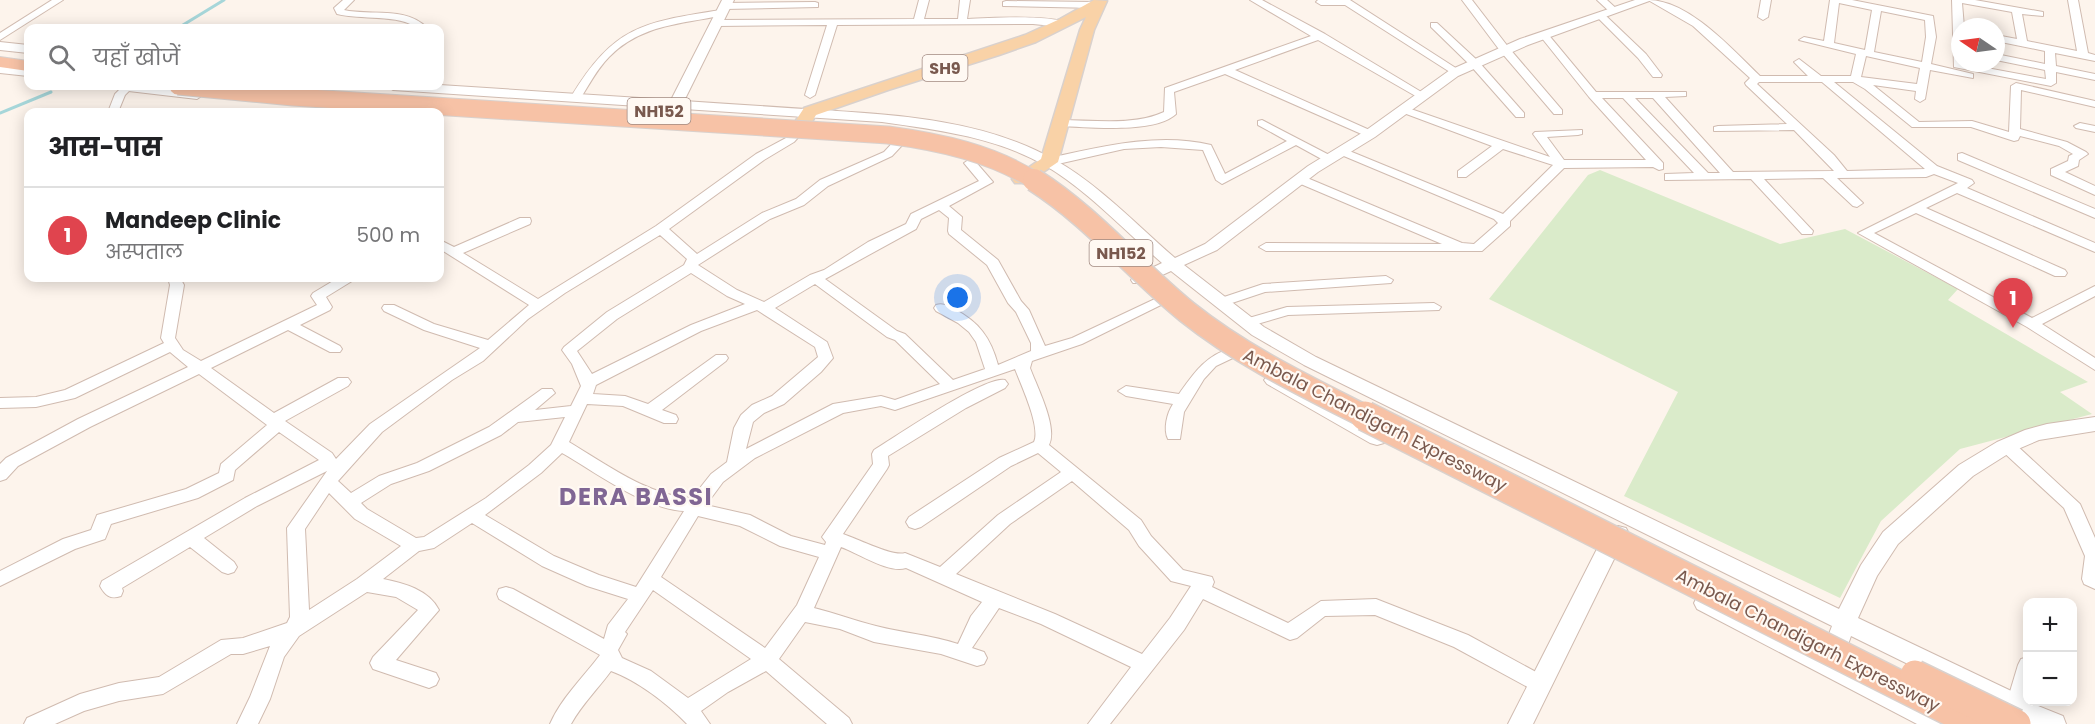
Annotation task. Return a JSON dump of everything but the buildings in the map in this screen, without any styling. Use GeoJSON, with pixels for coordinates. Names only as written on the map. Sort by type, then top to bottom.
{"type":"FeatureCollection","features":[{"type":"Feature","properties":{"kind":"highway"},"geometry":{"type":"LineString","coordinates":[[0,54],[24,57]]}},
{"type":"Feature","properties":{"kind":"highway"},"geometry":{"type":"LineString","coordinates":[[0,62],[24,65]]}},
{"type":"Feature","properties":{"kind":"highway","name":"Ambala Chandigarh Expressway"},"geometry":{"type":"LineString","coordinates":[[222,90],[321,99],[866,133],[921,139],[974,152],[1021,172],[1054,192],[1211,332],[1262,364],[1977,724]]}},
{"type":"Feature","properties":{"kind":"highway","name":"Ambala Chandigarh Expressway"},"geometry":{"type":"LineString","coordinates":[[321,90],[881,126],[939,134],[983,145],[1035,167],[1073,190],[1185,291],[1230,326],[1288,363],[2016,715]]}},
{"type":"Feature","properties":{"kind":"main road","name":"SH9"},"geometry":{"type":"LineString","coordinates":[[810,104],[1012,45],[1063,24],[1098,3]]}},
{"type":"Feature","properties":{"kind":"main road"},"geometry":{"type":"LineString","coordinates":[[1021,179],[1049,162],[1098,3]]}},
{"type":"Feature","properties":{"kind":"main road"},"geometry":{"type":"LineString","coordinates":[[798,132],[810,104]]}},
{"type":"Feature","properties":{"kind":"street"},"geometry":{"type":"LineString","coordinates":[[0,37],[58,0]]}},
{"type":"Feature","properties":{"kind":"street"},"geometry":{"type":"LineString","coordinates":[[349,0],[339,8],[340,12],[410,20],[418,24]]}},
{"type":"Feature","properties":{"kind":"street"},"geometry":{"type":"LineString","coordinates":[[918,22],[924,0]]}},
{"type":"Feature","properties":{"kind":"street"},"geometry":{"type":"LineString","coordinates":[[962,21],[965,0]]}},
{"type":"Feature","properties":{"kind":"street"},"geometry":{"type":"LineString","coordinates":[[1255,0],[1423,96]]}},
{"type":"Feature","properties":{"kind":"street"},"geometry":{"type":"LineString","coordinates":[[1467,0],[1504,50],[1558,112]]}},
{"type":"Feature","properties":{"kind":"street"},"geometry":{"type":"LineString","coordinates":[[1602,0],[1614,11]]}},
{"type":"Feature","properties":{"kind":"street"},"geometry":{"type":"LineString","coordinates":[[1139,280],[1175,265],[1228,236],[1300,179],[1370,134],[1457,72],[1504,50],[1646,0]]}},
{"type":"Feature","properties":{"kind":"street"},"geometry":{"type":"LineString","coordinates":[[1653,0],[1674,8],[1705,29],[1756,79]]}},
{"type":"Feature","properties":{"kind":"street"},"geometry":{"type":"LineString","coordinates":[[1763,17],[1766,0]]}},
{"type":"Feature","properties":{"kind":"street"},"geometry":{"type":"LineString","coordinates":[[1829,45],[1836,0],[1930,18],[1946,48],[1926,66],[1921,94],[1855,79],[1756,79],[1750,83],[1830,158],[1843,174]]}},
{"type":"Feature","properties":{"kind":"street"},"geometry":{"type":"LineString","coordinates":[[1902,12],[1903,0]]}},
{"type":"Feature","properties":{"kind":"street"},"geometry":{"type":"LineString","coordinates":[[1959,18],[1958,0],[2040,14]]}},
{"type":"Feature","properties":{"kind":"street"},"geometry":{"type":"LineString","coordinates":[[2073,0],[2083,55]]}},
{"type":"Feature","properties":{"kind":"street"},"geometry":{"type":"LineString","coordinates":[[1322,2],[1347,2],[1457,72]]}},
{"type":"Feature","properties":{"kind":"street"},"geometry":{"type":"LineString","coordinates":[[1006,4],[1098,3]]}},
{"type":"Feature","properties":{"kind":"street"},"geometry":{"type":"LineString","coordinates":[[576,97],[586,77],[606,52],[632,33],[670,20],[723,11],[815,5]]}},
{"type":"Feature","properties":{"kind":"street"},"geometry":{"type":"LineString","coordinates":[[1855,79],[1866,53],[1877,8]]}},
{"type":"Feature","properties":{"kind":"street"},"geometry":{"type":"LineString","coordinates":[[2016,10],[2022,29],[2022,43]]}},
{"type":"Feature","properties":{"kind":"street"},"geometry":{"type":"LineString","coordinates":[[723,11],[833,22],[1033,21],[1063,24]]}},
{"type":"Feature","properties":{"kind":"street"},"geometry":{"type":"LineString","coordinates":[[676,104],[723,11]]}},
{"type":"Feature","properties":{"kind":"street"},"geometry":{"type":"LineString","coordinates":[[1601,16],[1642,56],[1657,75]]}},
{"type":"Feature","properties":{"kind":"street"},"geometry":{"type":"LineString","coordinates":[[810,104],[833,22]]}},
{"type":"Feature","properties":{"kind":"street"},"geometry":{"type":"LineString","coordinates":[[1434,25],[1474,63],[1520,115]]}},
{"type":"Feature","properties":{"kind":"street"},"geometry":{"type":"LineString","coordinates":[[1544,35],[1593,95],[1670,179],[1926,173],[1933,169]]}},
{"type":"Feature","properties":{"kind":"street"},"geometry":{"type":"LineString","coordinates":[[1060,123],[1123,122],[1163,118],[1170,114],[1169,90],[1321,36]]}},
{"type":"Feature","properties":{"kind":"street"},"geometry":{"type":"LineString","coordinates":[[1804,40],[1926,66],[1951,69]]}},
{"type":"Feature","properties":{"kind":"street"},"geometry":{"type":"LineString","coordinates":[[2005,40],[2095,58]]}},
{"type":"Feature","properties":{"kind":"street"},"geometry":{"type":"LineString","coordinates":[[0,46],[24,49]]}},
{"type":"Feature","properties":{"kind":"street"},"geometry":{"type":"LineString","coordinates":[[1977,72],[2051,83],[2050,49]]}},
{"type":"Feature","properties":{"kind":"street"},"geometry":{"type":"LineString","coordinates":[[2005,59],[2095,77]]}},
{"type":"Feature","properties":{"kind":"street"},"geometry":{"type":"LineString","coordinates":[[1799,62],[1933,169],[2095,248]]}},
{"type":"Feature","properties":{"kind":"street"},"geometry":{"type":"LineString","coordinates":[[0,69],[24,72]]}},
{"type":"Feature","properties":{"kind":"street"},"geometry":{"type":"LineString","coordinates":[[1226,70],[1370,134]]}},
{"type":"Feature","properties":{"kind":"street"},"geometry":{"type":"LineString","coordinates":[[1970,72],[2016,86],[2095,104]]}},
{"type":"Feature","properties":{"kind":"street"},"geometry":{"type":"LineString","coordinates":[[1855,79],[1869,87],[1916,125],[1972,124],[2014,138],[2016,86]]}},
{"type":"Feature","properties":{"kind":"street"},"geometry":{"type":"LineString","coordinates":[[444,89],[718,107],[810,104],[962,130],[1014,146],[1049,162],[1071,176],[1220,303],[1247,323],[1310,361],[1844,622],[2016,715],[2054,724]]}},
{"type":"Feature","properties":{"kind":"street"},"geometry":{"type":"LineString","coordinates":[[115,108],[122,90]]}},
{"type":"Feature","properties":{"kind":"street"},"geometry":{"type":"LineString","coordinates":[[156,90],[384,108]]}},
{"type":"Feature","properties":{"kind":"street"},"geometry":{"type":"LineString","coordinates":[[1625,94],[1704,177]]}},
{"type":"Feature","properties":{"kind":"street"},"geometry":{"type":"LineString","coordinates":[[1656,94],[1731,177]]}},
{"type":"Feature","properties":{"kind":"street"},"geometry":{"type":"LineString","coordinates":[[1593,95],[1682,94]]}},
{"type":"Feature","properties":{"kind":"street"},"geometry":{"type":"LineString","coordinates":[[704,125],[718,107]]}},
{"type":"Feature","properties":{"kind":"street"},"geometry":{"type":"LineString","coordinates":[[1405,110],[1561,164],[1656,163]]}},
{"type":"Feature","properties":{"kind":"street"},"geometry":{"type":"LineString","coordinates":[[444,111],[704,125],[901,140],[963,154],[1021,179],[1052,199],[1162,301],[1232,353],[1294,393],[1358,428],[1607,551],[1941,724]]}},
{"type":"Feature","properties":{"kind":"street"},"geometry":{"type":"LineString","coordinates":[[1262,123],[1295,141],[1498,216],[1503,221]]}},
{"type":"Feature","properties":{"kind":"street"},"geometry":{"type":"LineString","coordinates":[[1718,129],[1796,127]]}},
{"type":"Feature","properties":{"kind":"street"},"geometry":{"type":"LineString","coordinates":[[2086,127],[2086,141]]}},
{"type":"Feature","properties":{"kind":"street"},"geometry":{"type":"LineString","coordinates":[[2015,131],[2063,144],[2082,154],[2073,159],[2074,163],[2055,172],[2095,191]]}},
{"type":"Feature","properties":{"kind":"street"},"geometry":{"type":"LineString","coordinates":[[248,724],[260,699],[275,654],[300,619],[296,528],[331,472],[375,428],[447,376],[478,358],[538,305],[661,229],[760,157],[790,140],[798,132]]}},
{"type":"Feature","properties":{"kind":"street"},"geometry":{"type":"LineString","coordinates":[[1561,164],[1539,134],[1578,132]]}},
{"type":"Feature","properties":{"kind":"street"},"geometry":{"type":"LineString","coordinates":[[34,724],[80,704],[118,693],[163,685],[228,646],[243,646],[292,630],[364,584],[414,545],[428,543],[492,502],[557,449],[590,386],[569,350],[638,299],[766,216],[800,202],[824,183],[888,154],[901,140]]}},
{"type":"Feature","properties":{"kind":"street"},"geometry":{"type":"LineString","coordinates":[[1049,162],[1124,146],[1161,144],[1207,147],[1222,180],[1295,141]]}},
{"type":"Feature","properties":{"kind":"street"},"geometry":{"type":"LineString","coordinates":[[1462,174],[1501,145]]}},
{"type":"Feature","properties":{"kind":"street"},"geometry":{"type":"LineString","coordinates":[[1962,157],[2095,214]]}},
{"type":"Feature","properties":{"kind":"street"},"geometry":{"type":"LineString","coordinates":[[589,382],[696,328],[761,307],[829,273],[873,244],[911,226],[916,217],[987,182],[970,163]]}},
{"type":"Feature","properties":{"kind":"street"},"geometry":{"type":"LineString","coordinates":[[1266,247],[1477,248],[1505,223],[1503,221],[1561,164]]}},
{"type":"Feature","properties":{"kind":"street"},"geometry":{"type":"LineString","coordinates":[[1994,171],[1864,233],[2032,324],[2095,365]]}},
{"type":"Feature","properties":{"kind":"street"},"geometry":{"type":"LineString","coordinates":[[1827,175],[1857,203]]}},
{"type":"Feature","properties":{"kind":"street"},"geometry":{"type":"LineString","coordinates":[[1755,177],[1807,231]]}},
{"type":"Feature","properties":{"kind":"street"},"geometry":{"type":"LineString","coordinates":[[1300,179],[1460,247]]}},
{"type":"Feature","properties":{"kind":"street"},"geometry":{"type":"LineString","coordinates":[[915,522],[1005,462],[1040,446],[1044,438],[1041,419],[1022,368],[1031,357],[1038,342],[1022,309],[1015,303],[993,263],[954,231],[956,217],[940,205]]}},
{"type":"Feature","properties":{"kind":"street"},"geometry":{"type":"LineString","coordinates":[[1916,208],[2060,273]]}},
{"type":"Feature","properties":{"kind":"street"},"geometry":{"type":"LineString","coordinates":[[453,252],[525,221]]}},
{"type":"Feature","properties":{"kind":"street"},"geometry":{"type":"LineString","coordinates":[[661,229],[693,263],[732,293],[761,307],[822,345],[826,358],[778,400],[758,409],[747,419],[742,428],[734,466]]}},
{"type":"Feature","properties":{"kind":"street"},"geometry":{"type":"LineString","coordinates":[[444,246],[538,305]]}},
{"type":"Feature","properties":{"kind":"street"},"geometry":{"type":"LineString","coordinates":[[815,278],[892,334],[900,337],[952,387]]}},
{"type":"Feature","properties":{"kind":"street"},"geometry":{"type":"LineString","coordinates":[[1220,303],[1263,288],[1386,280]]}},
{"type":"Feature","properties":{"kind":"street"},"geometry":{"type":"LineString","coordinates":[[176,282],[168,339],[177,353],[227,385],[276,423],[326,457],[331,472],[350,502],[362,514],[414,545]]}},
{"type":"Feature","properties":{"kind":"street"},"geometry":{"type":"LineString","coordinates":[[0,475],[12,462],[84,423],[198,366],[325,307],[318,296],[341,282]]}},
{"type":"Feature","properties":{"kind":"street"},"geometry":{"type":"LineString","coordinates":[[2032,324],[2095,290]]}},
{"type":"Feature","properties":{"kind":"street"},"geometry":{"type":"LineString","coordinates":[[506,594],[609,653],[614,664],[642,674],[660,686],[668,696],[681,703],[694,717],[721,686],[767,660],[801,613],[833,546],[831,537],[881,465],[880,454],[1031,357],[1077,341],[1162,301]]}},
{"type":"Feature","properties":{"kind":"street"},"geometry":{"type":"LineString","coordinates":[[1247,323],[1287,311],[1434,307]]}},
{"type":"Feature","properties":{"kind":"street"},"geometry":{"type":"LineString","coordinates":[[389,308],[429,327],[491,346]]}},
{"type":"Feature","properties":{"kind":"street"},"geometry":{"type":"LineString","coordinates":[[941,308],[963,319],[979,333],[988,352],[989,365],[998,378]]}},
{"type":"Feature","properties":{"kind":"street"},"geometry":{"type":"LineString","coordinates":[[287,324],[335,349]]}},
{"type":"Feature","properties":{"kind":"street"},"geometry":{"type":"LineString","coordinates":[[0,402],[36,402],[70,394],[172,345]]}},
{"type":"Feature","properties":{"kind":"street"},"geometry":{"type":"LineString","coordinates":[[1174,435],[1176,412],[1199,376],[1211,363],[1232,353]]}},
{"type":"Feature","properties":{"kind":"street"},"geometry":{"type":"LineString","coordinates":[[649,411],[721,358]]}},
{"type":"Feature","properties":{"kind":"street"},"geometry":{"type":"LineString","coordinates":[[560,724],[575,698],[584,692],[609,653],[615,631],[695,507],[717,478],[749,454],[839,408],[881,400],[895,405],[952,387],[998,378]]}},
{"type":"Feature","properties":{"kind":"street"},"geometry":{"type":"LineString","coordinates":[[0,579],[69,544],[99,534],[103,520],[192,494],[226,476],[227,468],[276,423],[344,382]]}},
{"type":"Feature","properties":{"kind":"street"},"geometry":{"type":"LineString","coordinates":[[1126,391],[1183,400]]}},
{"type":"Feature","properties":{"kind":"street"},"geometry":{"type":"LineString","coordinates":[[350,502],[385,480],[423,467],[495,431],[548,393]]}},
{"type":"Feature","properties":{"kind":"street"},"geometry":{"type":"LineString","coordinates":[[514,417],[579,405],[625,401],[670,419]]}},
{"type":"Feature","properties":{"kind":"street"},"geometry":{"type":"LineString","coordinates":[[1829,667],[1844,622],[1851,611],[1860,586],[1887,542],[1961,473],[2031,435],[2052,429],[2095,424]]}},
{"type":"Feature","properties":{"kind":"street"},"geometry":{"type":"LineString","coordinates":[[559,444],[643,492],[676,504],[744,520],[786,541],[869,550],[882,558],[900,563],[905,560],[1048,619],[1144,665]]}},
{"type":"Feature","properties":{"kind":"street"},"geometry":{"type":"LineString","coordinates":[[1040,446],[1135,525],[1145,541],[1177,576],[1204,582],[1177,624],[1098,724]]}},
{"type":"Feature","properties":{"kind":"street"},"geometry":{"type":"LineString","coordinates":[[2007,446],[2071,504],[2094,556],[2091,579],[2095,582]]}},
{"type":"Feature","properties":{"kind":"street"},"geometry":{"type":"LineString","coordinates":[[114,591],[109,586],[250,502],[331,472]]}},
{"type":"Feature","properties":{"kind":"street"},"geometry":{"type":"LineString","coordinates":[[943,576],[969,548],[1025,501],[1073,474]]}},
{"type":"Feature","properties":{"kind":"street"},"geometry":{"type":"LineString","coordinates":[[471,515],[548,561],[594,581],[644,586],[767,660],[842,724]]}},
{"type":"Feature","properties":{"kind":"street"},"geometry":{"type":"LineString","coordinates":[[1520,724],[1607,551],[1630,518]]}},
{"type":"Feature","properties":{"kind":"street"},"geometry":{"type":"LineString","coordinates":[[191,538],[228,567]]}},
{"type":"Feature","properties":{"kind":"street"},"geometry":{"type":"LineString","coordinates":[[364,584],[390,587],[411,594],[418,597],[430,610],[380,663],[429,679]]}},
{"type":"Feature","properties":{"kind":"street"},"geometry":{"type":"LineString","coordinates":[[1199,589],[1290,632],[1321,609],[1376,607],[1461,641],[1540,684]]}},
{"type":"Feature","properties":{"kind":"street"},"geometry":{"type":"LineString","coordinates":[[801,613],[842,622],[874,634],[972,650],[978,622],[995,599]]}},
{"type":"Feature","properties":{"kind":"street"},"geometry":{"type":"LineString","coordinates":[[2016,715],[2023,686]]}},
{"type":"Feature","properties":{"kind":"green space"},"geometry":{"type":"Polygon","coordinates":[[[1600,170],[1780,244],[1845,229],[1958,289],[1948,300],[2088,382],[2060,392],[2092,414],[1960,449],[1881,521],[1840,598],[1624,496],[1678,392],[1489,299],[1588,175],[1600,170]]]}},
{"type":"Feature","properties":{"kind":"waterway"},"geometry":{"type":"LineString","coordinates":[[185,24],[224,0]]}},
{"type":"Feature","properties":{"kind":"waterway"},"geometry":{"type":"LineString","coordinates":[[0,113],[51,92]]}},
{"type":"Feature","properties":{"kind":"place","name":"Mandeep Clinic"},"geometry":{"type":"Point","coordinates":[2013,328]}},
{"type":"Feature","properties":{"kind":"district","name":"DERA BASSI"},"geometry":{"type":"Point","coordinates":[636,496]}}]}
